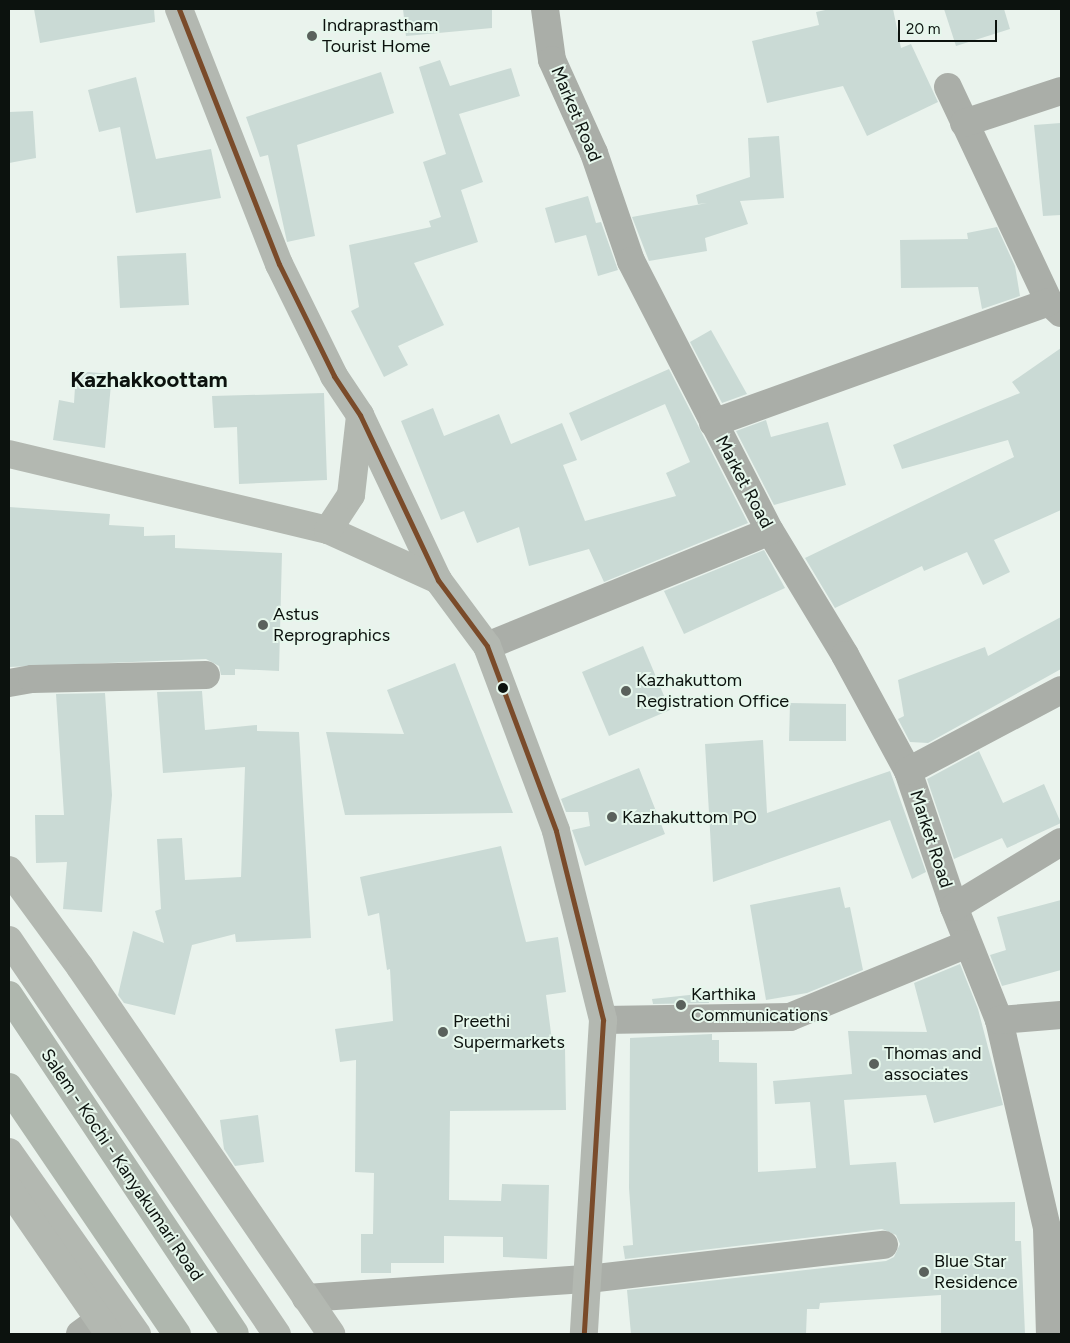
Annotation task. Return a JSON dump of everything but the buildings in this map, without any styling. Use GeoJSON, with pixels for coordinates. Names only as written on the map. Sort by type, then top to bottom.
{"type":"FeatureCollection","features":[{"type":"Feature","properties":{"kind":"highway","name":"Salem - Kochi - Kanyakumari Road"},"geometry":{"type":"LineString","coordinates":[[9,995],[235,1334]]}},
{"type":"Feature","properties":{"kind":"highway"},"geometry":{"type":"LineString","coordinates":[[9,1087],[177,1334]]}},
{"type":"Feature","properties":{"kind":"main road"},"geometry":{"type":"LineString","coordinates":[[179,9],[279,264],[334,376],[360,415],[438,580],[487,646],[556,831],[603,1020],[584,1334]]}},
{"type":"Feature","properties":{"kind":"main road"},"geometry":{"type":"LineString","coordinates":[[328,530],[350,495],[360,415]]}},
{"type":"Feature","properties":{"kind":"main road"},"geometry":{"type":"LineString","coordinates":[[9,454],[328,530],[438,580]]}},
{"type":"Feature","properties":{"kind":"main road"},"geometry":{"type":"LineString","coordinates":[[9,870],[331,1334]]}},
{"type":"Feature","properties":{"kind":"main road"},"geometry":{"type":"LineString","coordinates":[[9,940],[277,1334]]}},
{"type":"Feature","properties":{"kind":"main road"},"geometry":{"type":"LineString","coordinates":[[9,1152],[137,1334]]}},
{"type":"Feature","properties":{"kind":"main road"},"geometry":{"type":"LineString","coordinates":[[9,1189],[96,1330]]}},
{"type":"Feature","properties":{"kind":"street","name":"Market Road"},"geometry":{"type":"LineString","coordinates":[[545,9],[552,60],[594,153],[631,261],[713,424],[770,531],[845,655],[908,771],[967,944],[998,1020],[1047,1228],[1054,1324]]}},
{"type":"Feature","properties":{"kind":"street"},"geometry":{"type":"LineString","coordinates":[[713,424],[1055,308],[948,87]]}},
{"type":"Feature","properties":{"kind":"street"},"geometry":{"type":"LineString","coordinates":[[964,123],[1061,91]]}},
{"type":"Feature","properties":{"kind":"street"},"geometry":{"type":"LineString","coordinates":[[487,646],[770,531]]}},
{"type":"Feature","properties":{"kind":"street"},"geometry":{"type":"LineString","coordinates":[[9,683],[32,679],[206,675]]}},
{"type":"Feature","properties":{"kind":"street"},"geometry":{"type":"LineString","coordinates":[[908,771],[1061,690]]}},
{"type":"Feature","properties":{"kind":"street"},"geometry":{"type":"LineString","coordinates":[[954,906],[1061,842]]}},
{"type":"Feature","properties":{"kind":"street"},"geometry":{"type":"LineString","coordinates":[[603,1020],[790,1017],[967,944]]}},
{"type":"Feature","properties":{"kind":"street"},"geometry":{"type":"LineString","coordinates":[[998,1020],[1061,1015]]}},
{"type":"Feature","properties":{"kind":"street"},"geometry":{"type":"LineString","coordinates":[[306,1298],[588,1279],[884,1245]]}},
{"type":"Feature","properties":{"kind":"transit line"},"geometry":{"type":"LineString","coordinates":[[179,9],[279,264],[334,376],[360,415],[438,580],[487,646],[556,831],[603,1020],[584,1334]]}},
{"type":"Feature","properties":{"kind":"place","name":"Indraprastham Tourist Home"},"geometry":{"type":"Point","coordinates":[312,36]}},
{"type":"Feature","properties":{"kind":"place","name":"Astus Reprographics"},"geometry":{"type":"Point","coordinates":[263,625]}},
{"type":"Feature","properties":{"kind":"place","name":"Kazhakuttom Registration Office"},"geometry":{"type":"Point","coordinates":[626,691]}},
{"type":"Feature","properties":{"kind":"place","name":"Kazhakuttom PO"},"geometry":{"type":"Point","coordinates":[612,817]}},
{"type":"Feature","properties":{"kind":"place","name":"Karthika Communications"},"geometry":{"type":"Point","coordinates":[681,1005]}},
{"type":"Feature","properties":{"kind":"place","name":"Preethi Supermarkets"},"geometry":{"type":"Point","coordinates":[443,1032]}},
{"type":"Feature","properties":{"kind":"place","name":"Thomas and associates"},"geometry":{"type":"Point","coordinates":[874,1064]}},
{"type":"Feature","properties":{"kind":"place","name":"Blue Star Residence"},"geometry":{"type":"Point","coordinates":[924,1272]}},
{"type":"Feature","properties":{"kind":"district","name":"Kazhakkoottam"},"geometry":{"type":"Point","coordinates":[149,380]}}]}
